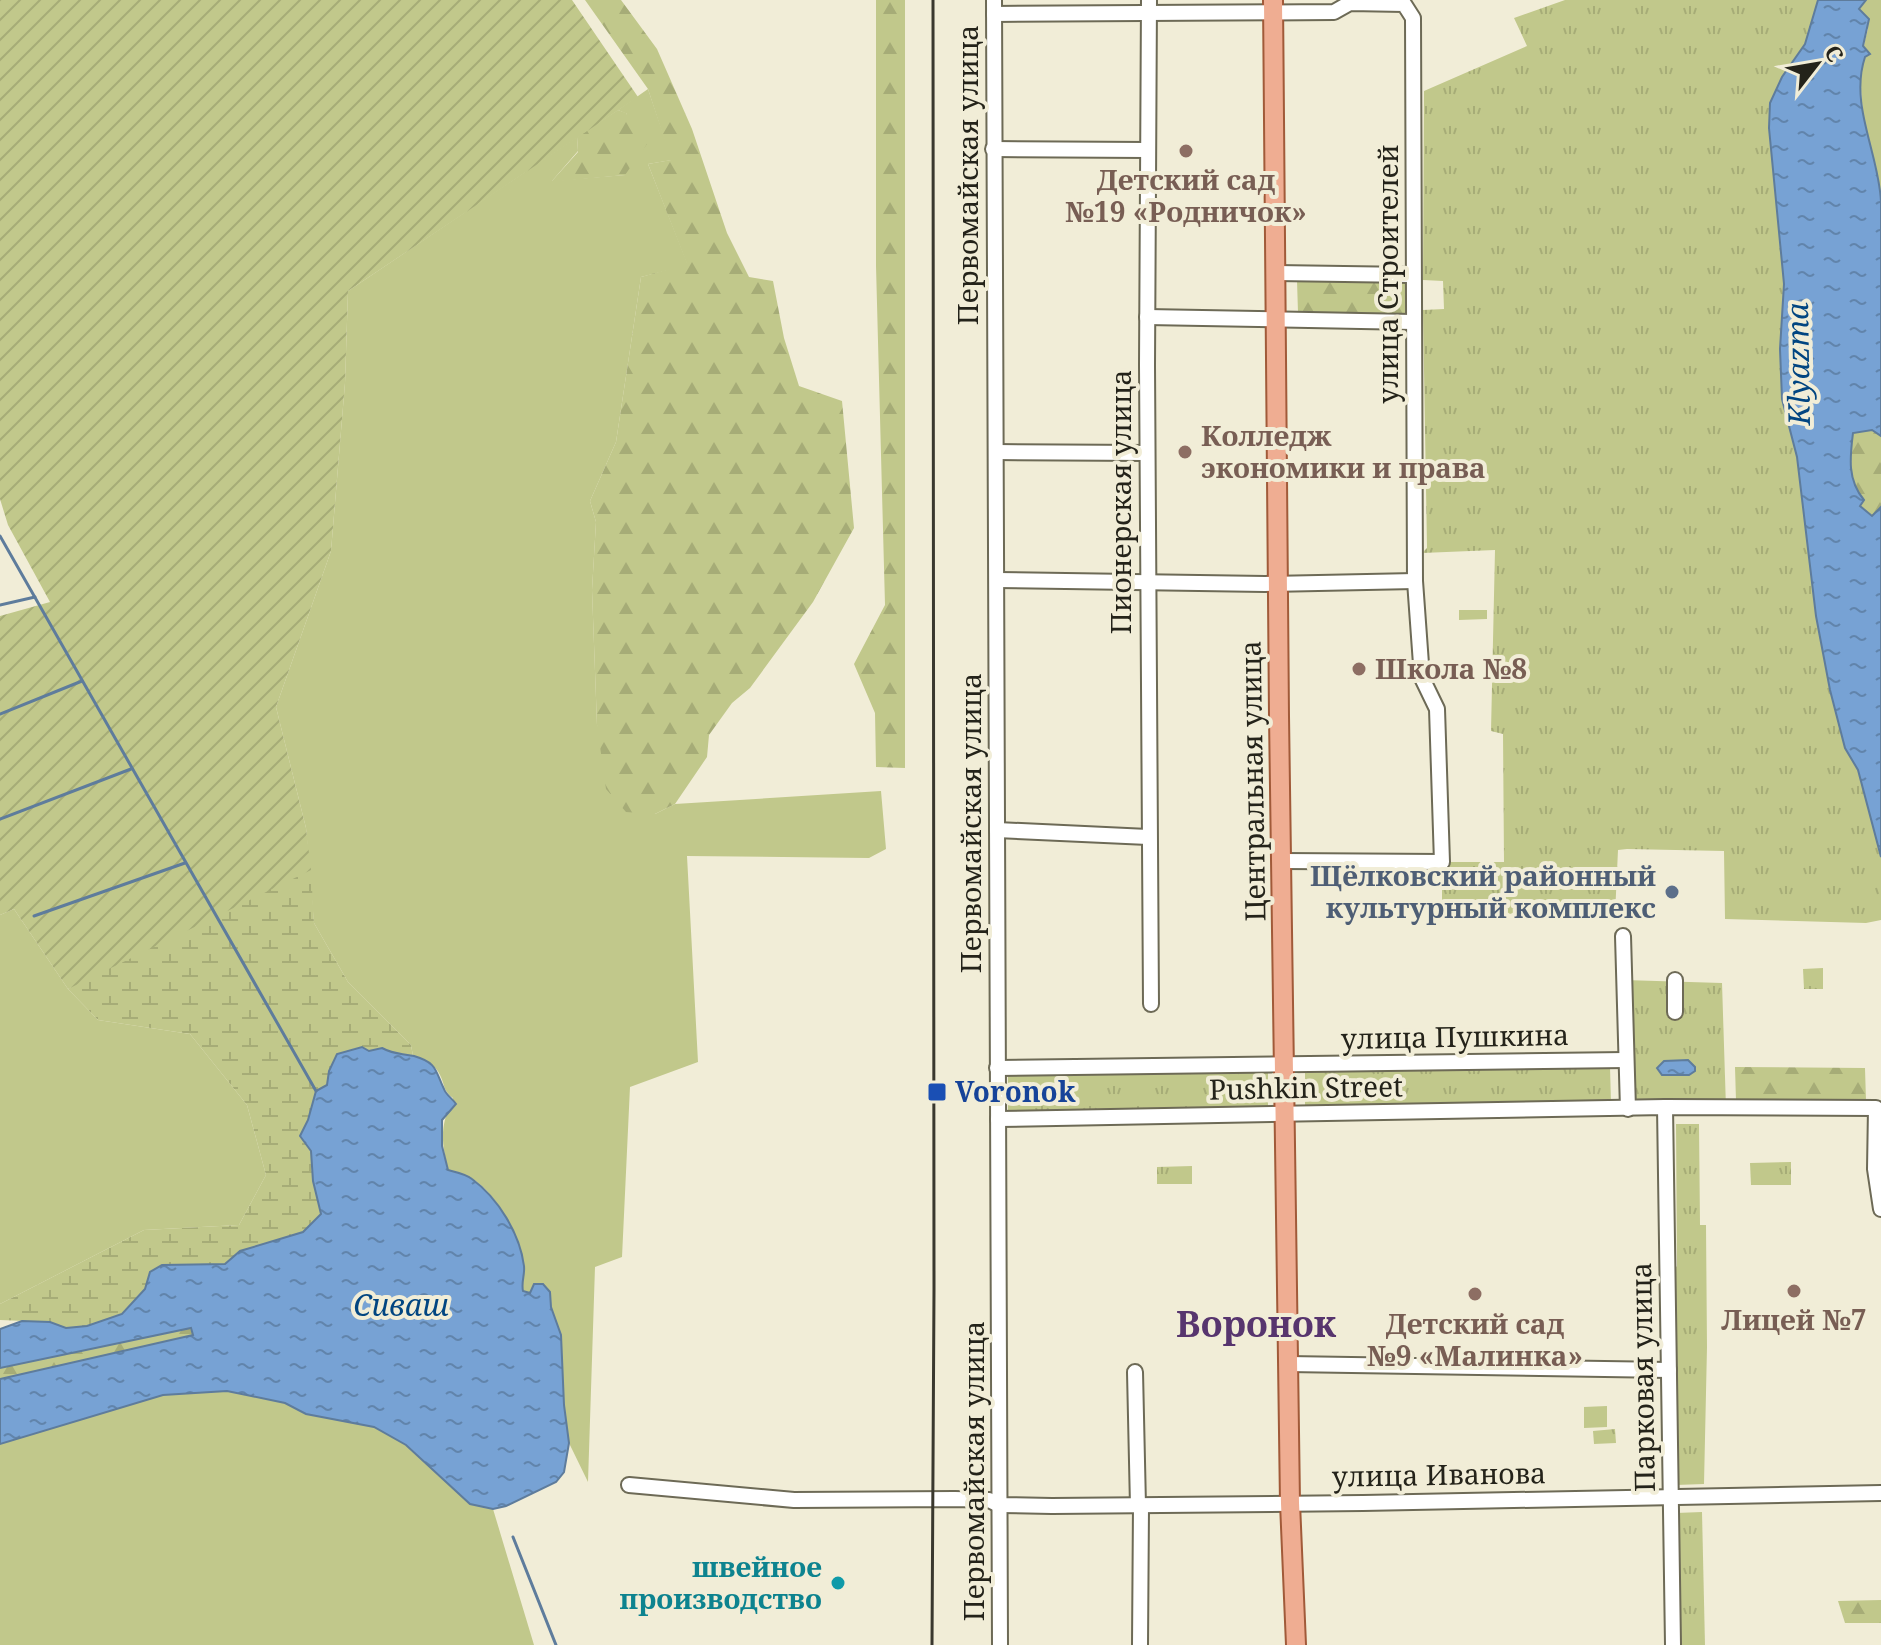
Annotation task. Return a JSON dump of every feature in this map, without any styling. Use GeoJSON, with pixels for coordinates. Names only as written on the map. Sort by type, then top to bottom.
{"type":"FeatureCollection","features":[{"type":"Feature","properties":{"kind":"main road","name":"Центральная улица"},"geometry":{"type":"LineString","coordinates":[[1273,6],[1288,1364],[1291,1561],[1296,1645]]}},
{"type":"Feature","properties":{"kind":"main road","name":"Центральная улица"},"geometry":{"type":"LineString","coordinates":[[1286,1645],[1286,1591],[1291,1561]]}},
{"type":"Feature","properties":{"kind":"street","name":"улица Строителей"},"geometry":{"type":"LineString","coordinates":[[1273,6],[1334,12],[1350,3],[1404,4],[1413,18],[1415,581],[1422,678],[1437,709],[1442,862],[1283,861]]}},
{"type":"Feature","properties":{"kind":"street","name":"Пионерская улица"},"geometry":{"type":"LineString","coordinates":[[1149,6],[1147,453],[1151,1004]]}},
{"type":"Feature","properties":{"kind":"street"},"geometry":{"type":"LineString","coordinates":[[994,7],[1273,6]]}},
{"type":"Feature","properties":{"kind":"street","name":"Первомайская улица"},"geometry":{"type":"LineString","coordinates":[[994,7],[1000,1645]]}},
{"type":"Feature","properties":{"kind":"street"},"geometry":{"type":"LineString","coordinates":[[993,149],[1147,150]]}},
{"type":"Feature","properties":{"kind":"street"},"geometry":{"type":"LineString","coordinates":[[1276,273],[1412,275]]}},
{"type":"Feature","properties":{"kind":"street"},"geometry":{"type":"LineString","coordinates":[[1147,317],[1413,322]]}},
{"type":"Feature","properties":{"kind":"street"},"geometry":{"type":"LineString","coordinates":[[996,452],[1147,453]]}},
{"type":"Feature","properties":{"kind":"street"},"geometry":{"type":"LineString","coordinates":[[997,580],[1278,584],[1415,581]]}},
{"type":"Feature","properties":{"kind":"street"},"geometry":{"type":"LineString","coordinates":[[997,830],[1148,837]]}},
{"type":"Feature","properties":{"kind":"street"},"geometry":{"type":"LineString","coordinates":[[1622,1109],[1626,1060],[1623,936]]}},
{"type":"Feature","properties":{"kind":"street"},"geometry":{"type":"LineString","coordinates":[[1675,980],[1675,1012]]}},
{"type":"Feature","properties":{"kind":"street","name":"улица Пушкина"},"geometry":{"type":"LineString","coordinates":[[1285,1065],[1626,1060]]}},
{"type":"Feature","properties":{"kind":"street","name":"Pushkin Street"},"geometry":{"type":"LineString","coordinates":[[997,1068],[1285,1065]]}},
{"type":"Feature","properties":{"kind":"street","name":"Pushkin Street"},"geometry":{"type":"LineString","coordinates":[[998,1119],[1665,1107],[1876,1108],[1875,1169],[1881,1209]]}},
{"type":"Feature","properties":{"kind":"street","name":"Парковая улица"},"geometry":{"type":"LineString","coordinates":[[1665,1107],[1673,1645]]}},
{"type":"Feature","properties":{"kind":"street"},"geometry":{"type":"LineString","coordinates":[[1288,1364],[1669,1370]]}},
{"type":"Feature","properties":{"kind":"street"},"geometry":{"type":"LineString","coordinates":[[1135,1372],[1140,1506],[1140,1645]]}},
{"type":"Feature","properties":{"kind":"street","name":"улица Иванова"},"geometry":{"type":"LineString","coordinates":[[629,1485],[794,1500],[955,1499],[989,1500],[999,1505],[1140,1506],[1881,1493]]}},
{"type":"Feature","properties":{"kind":"green space"},"geometry":{"type":"Polygon","coordinates":[[[0,0],[572,0],[638,97],[348,291],[345,383],[331,551],[276,707],[306,828],[311,870],[68,989],[14,909],[0,915],[0,616],[50,602],[8,525],[0,499],[0,0]]]}},
{"type":"Feature","properties":{"kind":"green space"},"geometry":{"type":"Polygon","coordinates":[[[585,0],[621,0],[657,49],[692,129],[727,233],[749,277],[773,281],[784,338],[799,386],[842,401],[854,528],[813,602],[750,688],[732,703],[709,735],[707,757],[675,804],[655,814],[626,812],[606,789],[597,725],[592,590],[596,522],[590,501],[616,442],[641,277],[687,264],[648,164],[671,160],[648,89],[585,0]]]}},
{"type":"Feature","properties":{"kind":"green space"},"geometry":{"type":"Polygon","coordinates":[[[876,0],[905,0],[905,768],[876,767],[875,713],[854,664],[885,605],[876,266],[876,0]]]}},
{"type":"Feature","properties":{"kind":"green space"},"geometry":{"type":"Polygon","coordinates":[[[1565,0],[1818,0],[1805,44],[1782,77],[1770,103],[1769,128],[1784,284],[1780,349],[1782,399],[1797,457],[1816,616],[1830,690],[1845,748],[1858,770],[1881,857],[1881,920],[1866,923],[1725,919],[1724,851],[1627,849],[1618,850],[1615,915],[1442,913],[1442,862],[1504,862],[1503,734],[1491,731],[1495,550],[1422,553],[1427,548],[1423,310],[1444,309],[1443,281],[1423,280],[1424,91],[1527,46],[1514,18],[1565,0]]]}},
{"type":"Feature","properties":{"kind":"green space"},"geometry":{"type":"Polygon","coordinates":[[[1866,0],[1881,0],[1881,198],[1861,92],[1863,50],[1868,29],[1858,9],[1866,0]]]}},
{"type":"Feature","properties":{"kind":"green space"},"geometry":{"type":"Polygon","coordinates":[[[648,89],[672,160],[648,164],[688,265],[641,277],[616,442],[590,501],[596,522],[592,590],[597,725],[655,814],[675,804],[881,791],[886,849],[869,858],[687,856],[698,1062],[630,1087],[622,1257],[595,1267],[588,1482],[569,1443],[561,1335],[551,1307],[550,1292],[543,1284],[534,1284],[530,1293],[523,1291],[522,1254],[512,1228],[496,1202],[477,1182],[448,1170],[443,1133],[453,1098],[438,1071],[413,1056],[411,1045],[348,982],[314,923],[306,828],[276,707],[331,551],[345,383],[348,291],[577,137],[578,151],[552,181],[625,175],[627,114],[618,110],[648,89]]]}},
{"type":"Feature","properties":{"kind":"green space"},"geometry":{"type":"Polygon","coordinates":[[[618,110],[626,113],[647,144],[625,175],[551,182],[578,152],[577,137],[618,110]]]}},
{"type":"Feature","properties":{"kind":"green space"},"geometry":{"type":"Polygon","coordinates":[[[1297,281],[1408,282],[1408,316],[1298,312],[1297,281]]]}},
{"type":"Feature","properties":{"kind":"green space"},"geometry":{"type":"Polygon","coordinates":[[[1863,429],[1873,430],[1881,436],[1881,507],[1873,517],[1859,505],[1848,451],[1852,433],[1863,429]]]}},
{"type":"Feature","properties":{"kind":"green space"},"geometry":{"type":"Polygon","coordinates":[[[1459,610],[1487,610],[1487,619],[1459,620],[1459,610]]]}},
{"type":"Feature","properties":{"kind":"green space"},"geometry":{"type":"Polygon","coordinates":[[[311,870],[314,923],[348,982],[411,1045],[413,1056],[395,1055],[382,1048],[329,1071],[327,1085],[316,1091],[300,1136],[311,1150],[313,1181],[321,1214],[303,1232],[240,1251],[225,1264],[162,1265],[150,1272],[145,1289],[122,1314],[87,1326],[66,1328],[50,1322],[0,1320],[0,1304],[144,1230],[239,1225],[266,1175],[247,1105],[190,1034],[98,1020],[68,989],[251,871],[311,870]]]}},
{"type":"Feature","properties":{"kind":"green space"},"geometry":{"type":"Polygon","coordinates":[[[14,909],[68,989],[98,1020],[190,1034],[247,1105],[266,1175],[239,1225],[144,1230],[0,1304],[0,915],[14,909]]]}},
{"type":"Feature","properties":{"kind":"green space"},"geometry":{"type":"Polygon","coordinates":[[[1823,968],[1823,989],[1804,989],[1803,969],[1823,968]]]}},
{"type":"Feature","properties":{"kind":"green space"},"geometry":{"type":"Polygon","coordinates":[[[1624,980],[1722,983],[1726,1108],[1628,1109],[1624,980]]]}},
{"type":"Feature","properties":{"kind":"green space"},"geometry":{"type":"Polygon","coordinates":[[[1610,1067],[1611,1103],[1305,1106],[1305,1072],[1610,1067]]]}},
{"type":"Feature","properties":{"kind":"green space"},"geometry":{"type":"Polygon","coordinates":[[[1735,1067],[1865,1068],[1866,1101],[1736,1101],[1735,1067]]]}},
{"type":"Feature","properties":{"kind":"green space"},"geometry":{"type":"Polygon","coordinates":[[[1268,1068],[1268,1108],[1008,1113],[1008,1070],[1268,1068]]]}},
{"type":"Feature","properties":{"kind":"green space"},"geometry":{"type":"Polygon","coordinates":[[[1676,1124],[1699,1124],[1700,1225],[1706,1225],[1704,1484],[1676,1485],[1670,1275],[1677,1266],[1676,1124]]]}},
{"type":"Feature","properties":{"kind":"green space"},"geometry":{"type":"Polygon","coordinates":[[[1791,1162],[1791,1185],[1751,1185],[1750,1163],[1791,1162]]]}},
{"type":"Feature","properties":{"kind":"green space"},"geometry":{"type":"Polygon","coordinates":[[[1192,1166],[1192,1184],[1157,1184],[1157,1167],[1192,1166]]]}},
{"type":"Feature","properties":{"kind":"green space"},"geometry":{"type":"Polygon","coordinates":[[[192,1328],[194,1336],[0,1379],[0,1368],[192,1328]]]}},
{"type":"Feature","properties":{"kind":"green space"},"geometry":{"type":"Polygon","coordinates":[[[227,1391],[285,1403],[306,1414],[374,1427],[406,1445],[470,1504],[493,1509],[534,1645],[0,1645],[0,1444],[163,1395],[227,1391]]]}},
{"type":"Feature","properties":{"kind":"green space"},"geometry":{"type":"Polygon","coordinates":[[[1607,1406],[1607,1427],[1584,1428],[1584,1407],[1607,1406]]]}},
{"type":"Feature","properties":{"kind":"green space"},"geometry":{"type":"Polygon","coordinates":[[[1615,1429],[1616,1443],[1594,1444],[1593,1431],[1615,1429]]]}},
{"type":"Feature","properties":{"kind":"green space"},"geometry":{"type":"Polygon","coordinates":[[[1702,1512],[1705,1645],[1678,1645],[1676,1513],[1702,1512]]]}},
{"type":"Feature","properties":{"kind":"green space"},"geometry":{"type":"Polygon","coordinates":[[[1881,1600],[1881,1623],[1845,1623],[1838,1601],[1881,1600]]]}},
{"type":"Feature","properties":{"kind":"water","name":"Klyazma"},"geometry":{"type":"Polygon","coordinates":[[[1818,0],[1866,0],[1859,9],[1869,19],[1863,46],[1870,54],[1865,57],[1860,93],[1881,202],[1881,436],[1872,430],[1853,433],[1851,459],[1852,476],[1864,500],[1860,506],[1872,516],[1881,507],[1881,857],[1858,770],[1845,748],[1830,690],[1816,616],[1797,457],[1782,399],[1780,349],[1784,284],[1769,128],[1770,103],[1782,77],[1805,44],[1818,0]]]}},
{"type":"Feature","properties":{"kind":"water","name":"Сиваш"},"geometry":{"type":"Polygon","coordinates":[[[362,1047],[369,1051],[382,1048],[414,1056],[435,1068],[445,1091],[456,1104],[442,1120],[442,1146],[448,1170],[472,1179],[499,1206],[513,1229],[522,1254],[523,1291],[530,1293],[534,1284],[543,1284],[550,1292],[551,1307],[561,1335],[569,1443],[564,1472],[556,1482],[506,1506],[493,1509],[470,1504],[406,1445],[374,1427],[306,1414],[285,1403],[227,1391],[163,1395],[0,1444],[0,1379],[193,1335],[191,1328],[0,1368],[0,1329],[22,1321],[50,1322],[66,1328],[87,1326],[122,1314],[145,1289],[150,1272],[162,1265],[225,1264],[240,1251],[303,1232],[321,1214],[313,1181],[311,1151],[300,1136],[316,1091],[327,1085],[337,1054],[362,1047]]]}},
{"type":"Feature","properties":{"kind":"water"},"geometry":{"type":"Polygon","coordinates":[[[1688,1060],[1695,1067],[1689,1075],[1662,1075],[1657,1068],[1664,1061],[1688,1060]]]}},
{"type":"Feature","properties":{"kind":"waterway"},"geometry":{"type":"LineString","coordinates":[[0,536],[316,1091]]}},
{"type":"Feature","properties":{"kind":"waterway"},"geometry":{"type":"LineString","coordinates":[[0,605],[35,597]]}},
{"type":"Feature","properties":{"kind":"waterway"},"geometry":{"type":"LineString","coordinates":[[0,714],[82,681]]}},
{"type":"Feature","properties":{"kind":"waterway"},"geometry":{"type":"LineString","coordinates":[[0,819],[131,769]]}},
{"type":"Feature","properties":{"kind":"waterway"},"geometry":{"type":"LineString","coordinates":[[34,916],[185,863]]}},
{"type":"Feature","properties":{"kind":"waterway"},"geometry":{"type":"LineString","coordinates":[[513,1537],[556,1645]]}},
{"type":"Feature","properties":{"kind":"railway"},"geometry":{"type":"LineString","coordinates":[[932,1645],[933,0]]}},
{"type":"Feature","properties":{"kind":"place","name":"Детский сад №19 «Родничок»"},"geometry":{"type":"Point","coordinates":[1186,151]}},
{"type":"Feature","properties":{"kind":"place","name":"Колледж экономики и права"},"geometry":{"type":"Point","coordinates":[1185,452]}},
{"type":"Feature","properties":{"kind":"place","name":"Школа №8"},"geometry":{"type":"Point","coordinates":[1359,669]}},
{"type":"Feature","properties":{"kind":"place","name":"Щёлковский районный культурный комплекс"},"geometry":{"type":"Point","coordinates":[1672,892]}},
{"type":"Feature","properties":{"kind":"place","name":"Voronok"},"geometry":{"type":"Point","coordinates":[937,1092]}},
{"type":"Feature","properties":{"kind":"place","name":"Лицей №7"},"geometry":{"type":"Point","coordinates":[1794,1291]}},
{"type":"Feature","properties":{"kind":"place","name":"Детский сад №9 «Малинка»"},"geometry":{"type":"Point","coordinates":[1475,1294]}},
{"type":"Feature","properties":{"kind":"place","name":"швейное производство"},"geometry":{"type":"Point","coordinates":[838,1583]}},
{"type":"Feature","properties":{"kind":"district","name":"Воронок"},"geometry":{"type":"Point","coordinates":[1256,1324]}}]}
